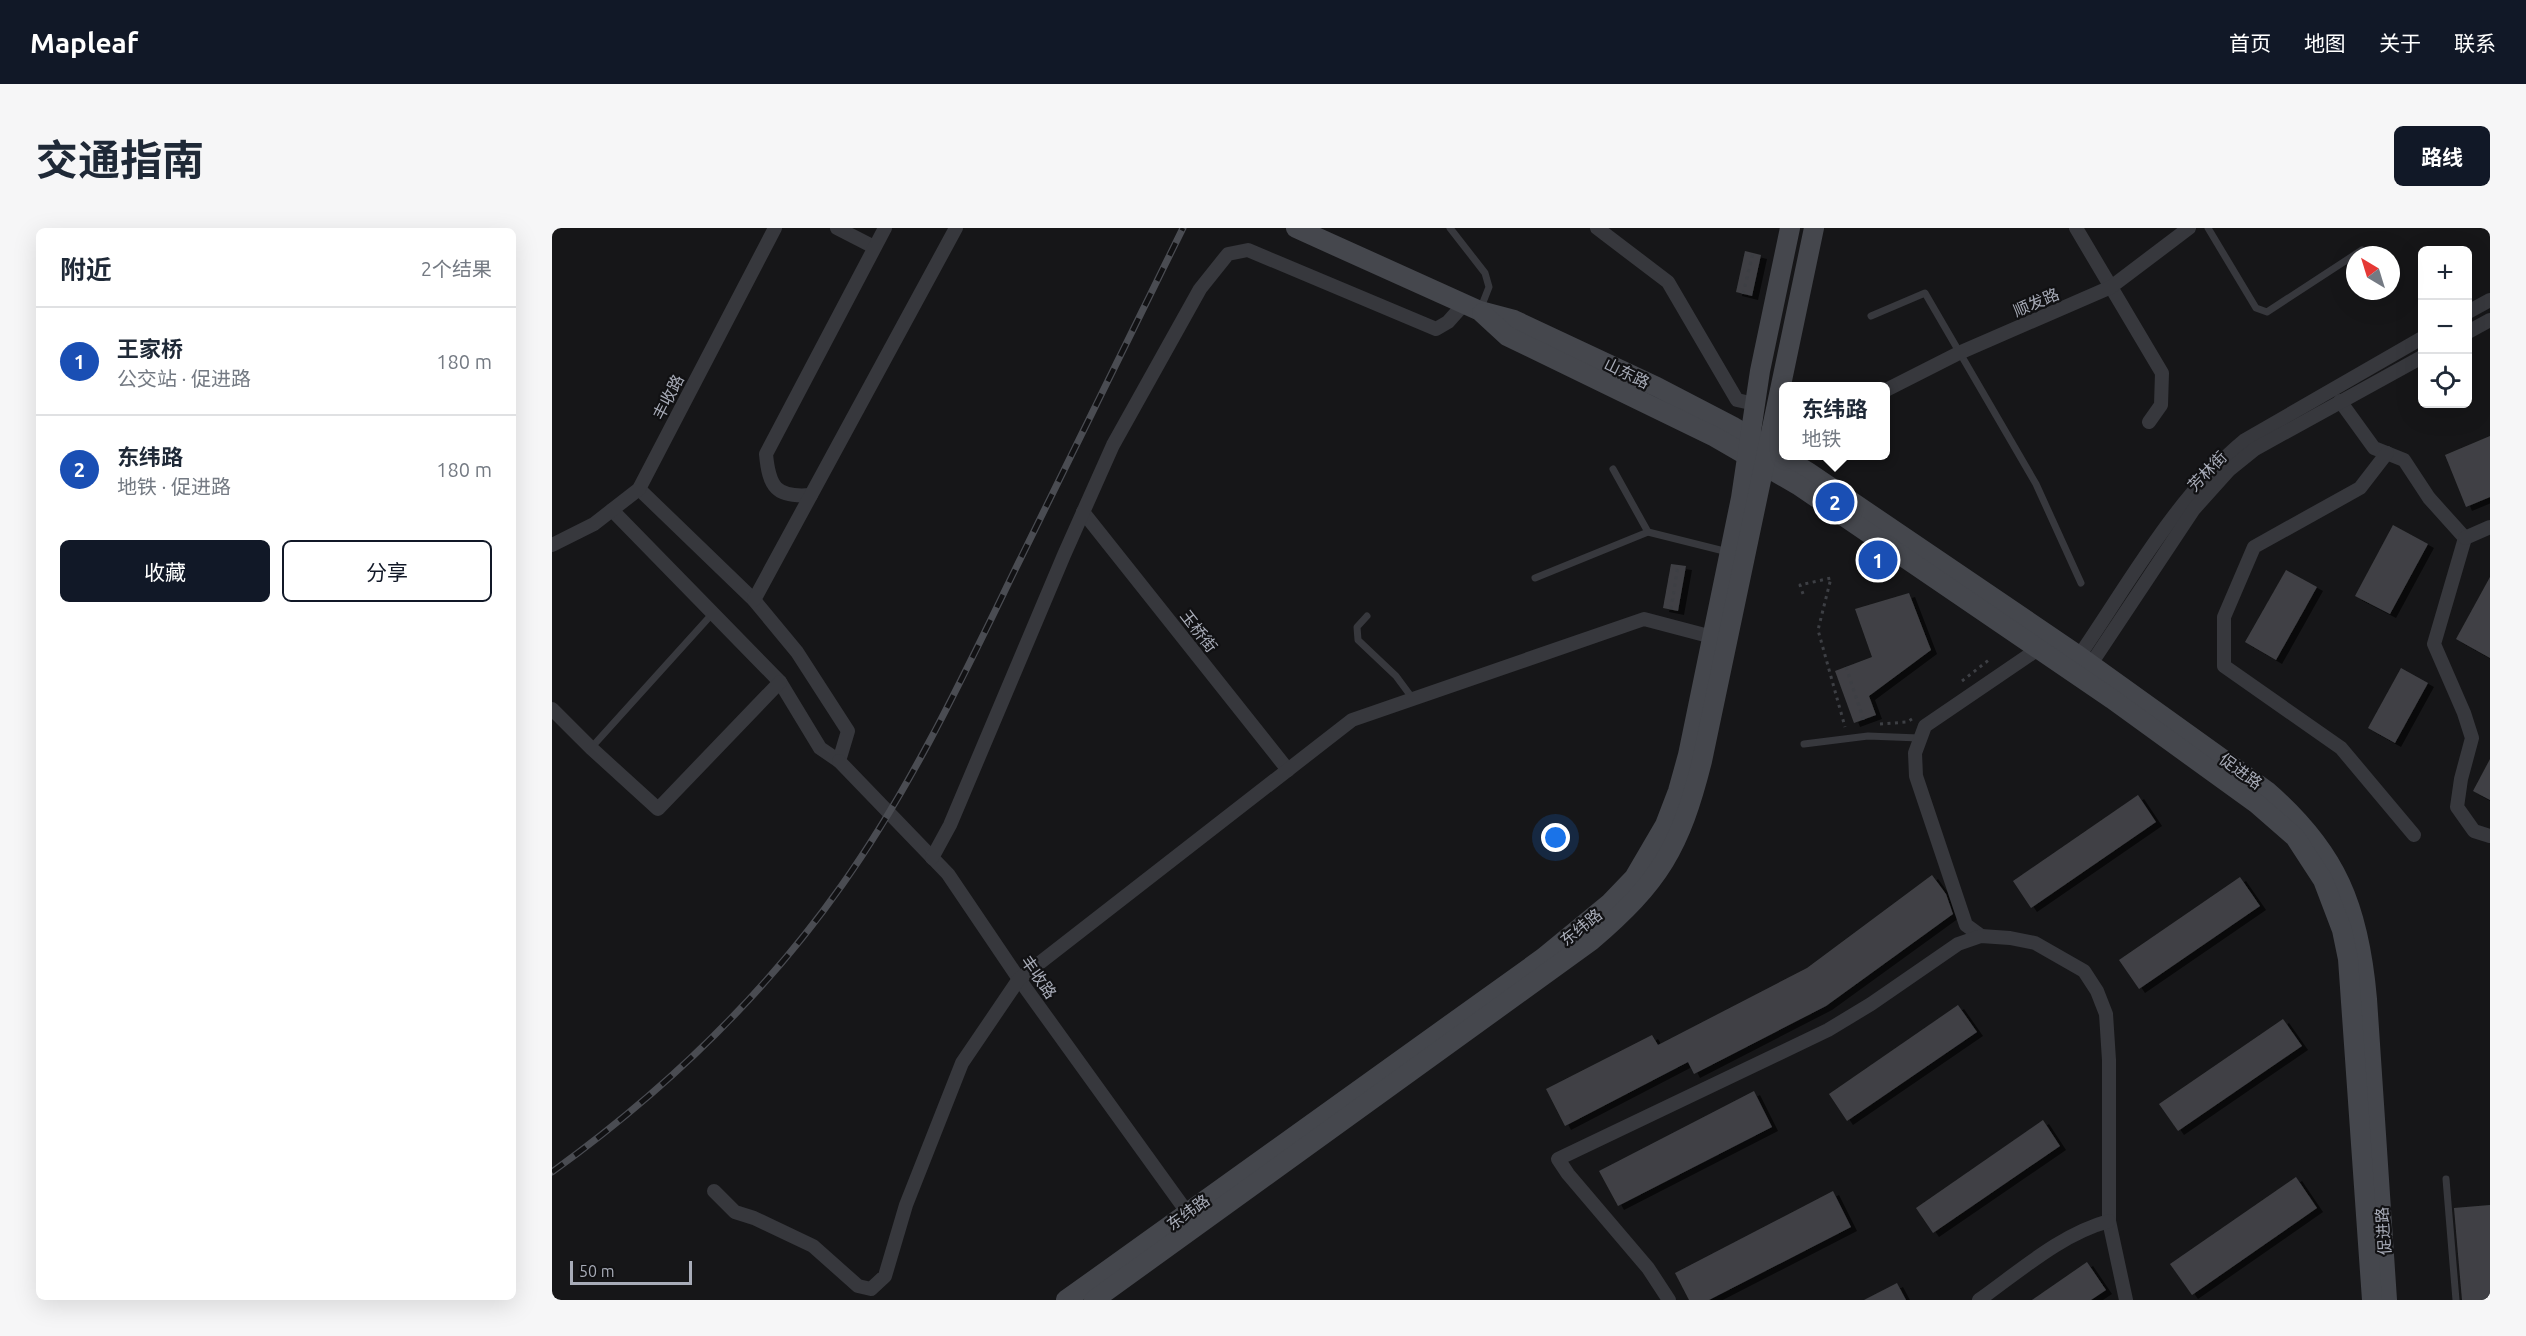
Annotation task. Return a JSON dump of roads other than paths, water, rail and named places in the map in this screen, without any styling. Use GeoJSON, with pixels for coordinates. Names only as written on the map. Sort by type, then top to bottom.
{"type":"FeatureCollection","features":[{"type":"Feature","properties":{"kind":"main road","name":"山东路"},"geometry":{"type":"LineString","coordinates":[[1296,228],[1472,308],[1514,320],[1601,360],[1717,418],[1748,446],[1766,456]]}},
{"type":"Feature","properties":{"kind":"main road","name":"东纬路"},"geometry":{"type":"LineString","coordinates":[[1737,554],[1748,446],[1760,371],[1790,228]]}},
{"type":"Feature","properties":{"kind":"main road","name":"东纬路"},"geometry":{"type":"LineString","coordinates":[[1786,382],[1814,228]]}},
{"type":"Feature","properties":{"kind":"main road","name":"东纬路"},"geometry":{"type":"LineString","coordinates":[[1094,1300],[1192,1220],[1543,958],[1610,903],[1634,878],[1661,833],[1678,791],[1720,639],[1737,554],[1766,456],[1779,422]]}},
{"type":"Feature","properties":{"kind":"main road","name":"促进路"},"geometry":{"type":"LineString","coordinates":[[1766,456],[1808,472],[2046,644],[2082,665],[2267,791],[2306,828],[2336,873],[2348,900],[2357,927],[2363,958],[2387,1300]]}},
{"type":"Feature","properties":{"kind":"main road","name":"促进路"},"geometry":{"type":"LineString","coordinates":[[2082,665],[2278,821],[2295,837],[2323,880],[2343,930],[2348,959],[2372,1300]]}},
{"type":"Feature","properties":{"kind":"main road","name":"东纬路"},"geometry":{"type":"LineString","coordinates":[[1066,1300],[1192,1220]]}},
{"type":"Feature","properties":{"kind":"street","name":"丰收路"},"geometry":{"type":"LineString","coordinates":[[552,545],[594,524],[639,489],[775,228]]}},
{"type":"Feature","properties":{"kind":"street"},"geometry":{"type":"LineString","coordinates":[[837,228],[874,247]]}},
{"type":"Feature","properties":{"kind":"street"},"geometry":{"type":"LineString","coordinates":[[811,495],[794,496],[775,488],[768,477],[766,454],[885,228]]}},
{"type":"Feature","properties":{"kind":"street"},"geometry":{"type":"LineString","coordinates":[[754,600],[956,228]]}},
{"type":"Feature","properties":{"kind":"street"},"geometry":{"type":"LineString","coordinates":[[1597,228],[1668,282],[1737,400],[1755,404]]}},
{"type":"Feature","properties":{"kind":"street"},"geometry":{"type":"LineString","coordinates":[[2076,228],[2162,373],[2161,405],[2149,422]]}},
{"type":"Feature","properties":{"kind":"street","name":"顺发路"},"geometry":{"type":"LineString","coordinates":[[1890,388],[1959,353],[2111,287],[2189,228]]}},
{"type":"Feature","properties":{"kind":"street"},"geometry":{"type":"LineString","coordinates":[[932,858],[950,825],[1113,445],[1194,300],[1228,254],[1248,250],[1436,329],[1472,308]]}},
{"type":"Feature","properties":{"kind":"street"},"geometry":{"type":"LineString","coordinates":[[2472,310],[2490,300]]}},
{"type":"Feature","properties":{"kind":"street"},"geometry":{"type":"LineString","coordinates":[[2472,330],[2490,320]]}},
{"type":"Feature","properties":{"kind":"street"},"geometry":{"type":"LineString","coordinates":[[2082,665],[2186,499],[2221,460],[2245,440],[2418,340]]}},
{"type":"Feature","properties":{"kind":"street","name":"芳林街"},"geometry":{"type":"LineString","coordinates":[[2082,665],[2194,509],[2229,470],[2254,449],[2418,359]]}},
{"type":"Feature","properties":{"kind":"street"},"geometry":{"type":"LineString","coordinates":[[2340,401],[2374,448],[2404,459],[2429,498],[2465,538]]}},
{"type":"Feature","properties":{"kind":"street"},"geometry":{"type":"LineString","coordinates":[[2386,453],[2360,488],[2254,548],[2224,617],[2224,666],[2341,748],[2414,836]]}},
{"type":"Feature","properties":{"kind":"street"},"geometry":{"type":"LineString","coordinates":[[639,489],[754,600],[797,652],[848,731],[838,761]]}},
{"type":"Feature","properties":{"kind":"street","name":"丰收路"},"geometry":{"type":"LineString","coordinates":[[612,510],[780,682],[820,748],[838,761],[948,874],[1019,979],[1192,1220]]}},
{"type":"Feature","properties":{"kind":"street","name":"玉桥街"},"geometry":{"type":"LineString","coordinates":[[1083,512],[1288,770]]}},
{"type":"Feature","properties":{"kind":"street"},"geometry":{"type":"LineString","coordinates":[[2490,527],[2465,538],[2434,644],[2464,713],[2472,738],[2461,779],[2457,807],[2474,831],[2490,836]]}},
{"type":"Feature","properties":{"kind":"street"},"geometry":{"type":"LineString","coordinates":[[714,1191],[735,1212],[754,1218],[813,1246],[858,1286],[871,1289],[885,1276],[906,1204],[962,1064],[1019,979],[1352,720],[1644,620],[1720,639]]}},
{"type":"Feature","properties":{"kind":"street"},"geometry":{"type":"LineString","coordinates":[[1981,936],[1966,925],[1916,776],[1915,753],[1925,726],[2046,644]]}},
{"type":"Feature","properties":{"kind":"street"},"geometry":{"type":"LineString","coordinates":[[552,709],[658,809],[780,682]]}},
{"type":"Feature","properties":{"kind":"street"},"geometry":{"type":"LineString","coordinates":[[1669,1300],[1648,1268],[1568,1174],[1558,1159],[1828,1030],[1871,1004],[1958,944],[1981,936],[2035,943],[2084,971],[2097,991],[2106,1014],[2108,1049],[2109,1221],[2126,1300]]}},
{"type":"Feature","properties":{"kind":"street"},"geometry":{"type":"LineString","coordinates":[[1979,1300],[2062,1241],[2089,1226],[2109,1221]]}},
{"type":"Feature","properties":{"kind":"lane"},"geometry":{"type":"LineString","coordinates":[[1450,228],[1485,273],[1489,287],[1472,308]]}},
{"type":"Feature","properties":{"kind":"lane"},"geometry":{"type":"LineString","coordinates":[[2208,228],[2256,308],[2267,312],[2346,260]]}},
{"type":"Feature","properties":{"kind":"lane"},"geometry":{"type":"LineString","coordinates":[[1871,316],[1925,292],[2036,483],[2081,583]]}},
{"type":"Feature","properties":{"kind":"lane"},"geometry":{"type":"LineString","coordinates":[[1613,469],[1648,532]]}},
{"type":"Feature","properties":{"kind":"lane"},"geometry":{"type":"LineString","coordinates":[[1535,578],[1648,532],[1737,554]]}},
{"type":"Feature","properties":{"kind":"lane"},"geometry":{"type":"LineString","coordinates":[[591,748],[713,613]]}},
{"type":"Feature","properties":{"kind":"lane"},"geometry":{"type":"LineString","coordinates":[[1367,616],[1358,627],[1358,640],[1396,676],[1413,699]]}},
{"type":"Feature","properties":{"kind":"lane"},"geometry":{"type":"LineString","coordinates":[[1804,744],[1868,736],[1919,738]]}},
{"type":"Feature","properties":{"kind":"lane"},"geometry":{"type":"LineString","coordinates":[[2446,1179],[2456,1300]]}},
{"type":"Feature","properties":{"kind":"railway"},"geometry":{"type":"LineString","coordinates":[[552,1172],[672,1076],[745,1004],[811,926],[867,848],[912,773],[954,695],[1183,228]]}},
{"type":"Feature","properties":{"kind":"place","name":"东纬路"},"geometry":{"type":"Point","coordinates":[1835,502]}},
{"type":"Feature","properties":{"kind":"place","name":"王家桥"},"geometry":{"type":"Point","coordinates":[1878,560]}}]}
